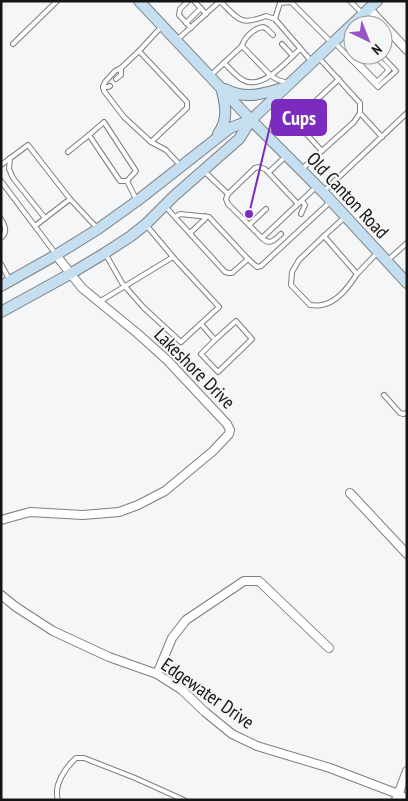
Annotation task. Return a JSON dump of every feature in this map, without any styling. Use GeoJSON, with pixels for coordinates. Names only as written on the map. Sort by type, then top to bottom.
{"type":"FeatureCollection","features":[{"type":"Feature","properties":{"kind":"main road","name":"Old Canton Road"},"geometry":{"type":"LineString","coordinates":[[140,2],[251,120],[320,189],[407,283]]}},
{"type":"Feature","properties":{"kind":"main road"},"geometry":{"type":"LineString","coordinates":[[1,312],[105,253],[146,224],[164,205],[239,139],[251,120],[343,34]]}},
{"type":"Feature","properties":{"kind":"main road"},"geometry":{"type":"LineString","coordinates":[[221,88],[230,92],[256,96],[289,85]]}},
{"type":"Feature","properties":{"kind":"main road"},"geometry":{"type":"LineString","coordinates":[[213,142],[225,118],[225,102],[221,88]]}},
{"type":"Feature","properties":{"kind":"main road"},"geometry":{"type":"LineString","coordinates":[[6,283],[56,255],[98,228],[137,201],[230,128],[251,120]]}},
{"type":"Feature","properties":{"kind":"street"},"geometry":{"type":"LineString","coordinates":[[369,8],[407,50]]}},
{"type":"Feature","properties":{"kind":"street","name":"Lakeshore Drive"},"geometry":{"type":"LineString","coordinates":[[1,520],[30,512],[83,515],[119,512],[138,505],[164,491],[213,451],[229,434],[230,430],[227,424],[167,360],[137,332],[82,288],[56,255]]}},
{"type":"Feature","properties":{"kind":"street"},"geometry":{"type":"LineString","coordinates":[[350,493],[407,554]]}},
{"type":"Feature","properties":{"kind":"street"},"geometry":{"type":"LineString","coordinates":[[156,674],[172,638],[186,620],[244,580],[259,581],[329,648]]}},
{"type":"Feature","properties":{"kind":"street","name":"Edgewater Drive"},"geometry":{"type":"LineString","coordinates":[[1,595],[53,631],[109,657],[156,674],[182,690],[204,712],[232,734],[258,746],[330,768],[397,797],[407,799]]}},
{"type":"Feature","properties":{"kind":"street"},"geometry":{"type":"LineString","coordinates":[[397,797],[407,772]]}},
{"type":"Feature","properties":{"kind":"lane"},"geometry":{"type":"LineString","coordinates":[[13,44],[57,1]]}},
{"type":"Feature","properties":{"kind":"lane"},"geometry":{"type":"LineString","coordinates":[[188,1],[180,9],[179,15],[190,28]]}},
{"type":"Feature","properties":{"kind":"lane"},"geometry":{"type":"LineString","coordinates":[[194,1],[206,14]]}},
{"type":"Feature","properties":{"kind":"lane"},"geometry":{"type":"LineString","coordinates":[[176,41],[220,1],[236,17],[246,22],[266,16],[275,20],[300,49],[339,79],[360,103],[360,113],[354,122],[301,170]]}},
{"type":"Feature","properties":{"kind":"lane"},"geometry":{"type":"LineString","coordinates":[[350,1],[369,8]]}},
{"type":"Feature","properties":{"kind":"lane"},"geometry":{"type":"LineString","coordinates":[[275,20],[280,2],[292,2],[343,52]]}},
{"type":"Feature","properties":{"kind":"lane"},"geometry":{"type":"LineString","coordinates":[[186,23],[201,8]]}},
{"type":"Feature","properties":{"kind":"lane"},"geometry":{"type":"LineString","coordinates":[[162,26],[139,51],[121,68],[115,71],[103,87],[124,117],[151,142],[166,150],[181,166]]}},
{"type":"Feature","properties":{"kind":"lane"},"geometry":{"type":"LineString","coordinates":[[210,76],[259,27],[267,29],[273,35]]}},
{"type":"Feature","properties":{"kind":"lane"},"geometry":{"type":"LineString","coordinates":[[282,44],[293,56]]}},
{"type":"Feature","properties":{"kind":"lane"},"geometry":{"type":"LineString","coordinates":[[242,46],[271,76],[289,85]]}},
{"type":"Feature","properties":{"kind":"lane"},"geometry":{"type":"LineString","coordinates":[[224,63],[239,78],[247,82],[256,82],[271,76],[300,49]]}},
{"type":"Feature","properties":{"kind":"lane"},"geometry":{"type":"LineString","coordinates":[[139,51],[187,102],[187,108],[151,142]]}},
{"type":"Feature","properties":{"kind":"lane"},"geometry":{"type":"LineString","coordinates":[[357,65],[378,87],[396,71],[390,65]]}},
{"type":"Feature","properties":{"kind":"lane"},"geometry":{"type":"LineString","coordinates":[[362,65],[377,82],[390,70],[385,65]]}},
{"type":"Feature","properties":{"kind":"lane"},"geometry":{"type":"LineString","coordinates":[[116,79],[121,75],[121,68]]}},
{"type":"Feature","properties":{"kind":"lane"},"geometry":{"type":"LineString","coordinates":[[322,151],[300,127],[298,121],[302,114],[339,79]]}},
{"type":"Feature","properties":{"kind":"lane"},"geometry":{"type":"LineString","coordinates":[[103,87],[110,86]]}},
{"type":"Feature","properties":{"kind":"lane"},"geometry":{"type":"LineString","coordinates":[[360,113],[382,137]]}},
{"type":"Feature","properties":{"kind":"lane"},"geometry":{"type":"LineString","coordinates":[[262,238],[300,202],[320,189],[382,137],[407,113]]}},
{"type":"Feature","properties":{"kind":"lane"},"geometry":{"type":"LineString","coordinates":[[68,152],[104,122],[136,170],[127,181]]}},
{"type":"Feature","properties":{"kind":"lane"},"geometry":{"type":"LineString","coordinates":[[89,135],[120,181],[127,181]]}},
{"type":"Feature","properties":{"kind":"lane"},"geometry":{"type":"LineString","coordinates":[[1,164],[28,145],[70,199],[98,228]]}},
{"type":"Feature","properties":{"kind":"lane"},"geometry":{"type":"LineString","coordinates":[[268,172],[286,155]]}},
{"type":"Feature","properties":{"kind":"lane"},"geometry":{"type":"LineString","coordinates":[[10,158],[9,169],[13,178],[45,218]]}},
{"type":"Feature","properties":{"kind":"lane"},"geometry":{"type":"LineString","coordinates":[[281,234],[267,242],[228,204],[226,199],[228,194],[255,168],[259,167],[266,169],[285,190],[305,205],[301,214]]}},
{"type":"Feature","properties":{"kind":"lane"},"geometry":{"type":"LineString","coordinates":[[203,170],[228,194]]}},
{"type":"Feature","properties":{"kind":"lane"},"geometry":{"type":"LineString","coordinates":[[1,181],[56,255]]}},
{"type":"Feature","properties":{"kind":"lane"},"geometry":{"type":"LineString","coordinates":[[127,181],[137,201]]}},
{"type":"Feature","properties":{"kind":"lane"},"geometry":{"type":"LineString","coordinates":[[280,195],[285,190]]}},
{"type":"Feature","properties":{"kind":"lane"},"geometry":{"type":"LineString","coordinates":[[35,226],[70,199]]}},
{"type":"Feature","properties":{"kind":"lane"},"geometry":{"type":"LineString","coordinates":[[175,217],[180,214],[209,217],[257,267],[261,266],[331,201]]}},
{"type":"Feature","properties":{"kind":"lane"},"geometry":{"type":"LineString","coordinates":[[164,205],[225,272],[232,272],[248,259]]}},
{"type":"Feature","properties":{"kind":"lane"},"geometry":{"type":"LineString","coordinates":[[249,225],[266,209]]}},
{"type":"Feature","properties":{"kind":"lane"},"geometry":{"type":"LineString","coordinates":[[190,233],[205,216]]}},
{"type":"Feature","properties":{"kind":"lane"},"geometry":{"type":"LineString","coordinates":[[345,216],[299,260],[292,272],[291,285],[310,305],[323,305],[335,299],[349,288],[357,274],[378,252]]}},
{"type":"Feature","properties":{"kind":"lane"},"geometry":{"type":"LineString","coordinates":[[1,219],[6,228],[1,238]]}},
{"type":"Feature","properties":{"kind":"lane"},"geometry":{"type":"LineString","coordinates":[[105,253],[124,286],[144,308],[181,342],[219,307],[173,257],[146,224]]}},
{"type":"Feature","properties":{"kind":"lane"},"geometry":{"type":"LineString","coordinates":[[324,236],[357,274]]}},
{"type":"Feature","properties":{"kind":"lane"},"geometry":{"type":"LineString","coordinates":[[386,261],[407,243]]}},
{"type":"Feature","properties":{"kind":"lane"},"geometry":{"type":"LineString","coordinates":[[99,302],[173,257]]}},
{"type":"Feature","properties":{"kind":"lane"},"geometry":{"type":"LineString","coordinates":[[1,264],[6,283]]}},
{"type":"Feature","properties":{"kind":"lane"},"geometry":{"type":"LineString","coordinates":[[236,321],[252,339],[218,372],[201,354],[215,340],[236,321]]}},
{"type":"Feature","properties":{"kind":"lane"},"geometry":{"type":"LineString","coordinates":[[201,324],[215,340]]}},
{"type":"Feature","properties":{"kind":"lane"},"geometry":{"type":"LineString","coordinates":[[384,395],[400,413],[407,414]]}},
{"type":"Feature","properties":{"kind":"lane"},"geometry":{"type":"LineString","coordinates":[[58,800],[56,794],[60,781],[67,769],[76,758],[84,758],[184,800]]}},
{"type":"Feature","properties":{"kind":"place","name":"Cups"},"geometry":{"type":"Point","coordinates":[249,214]}}]}
